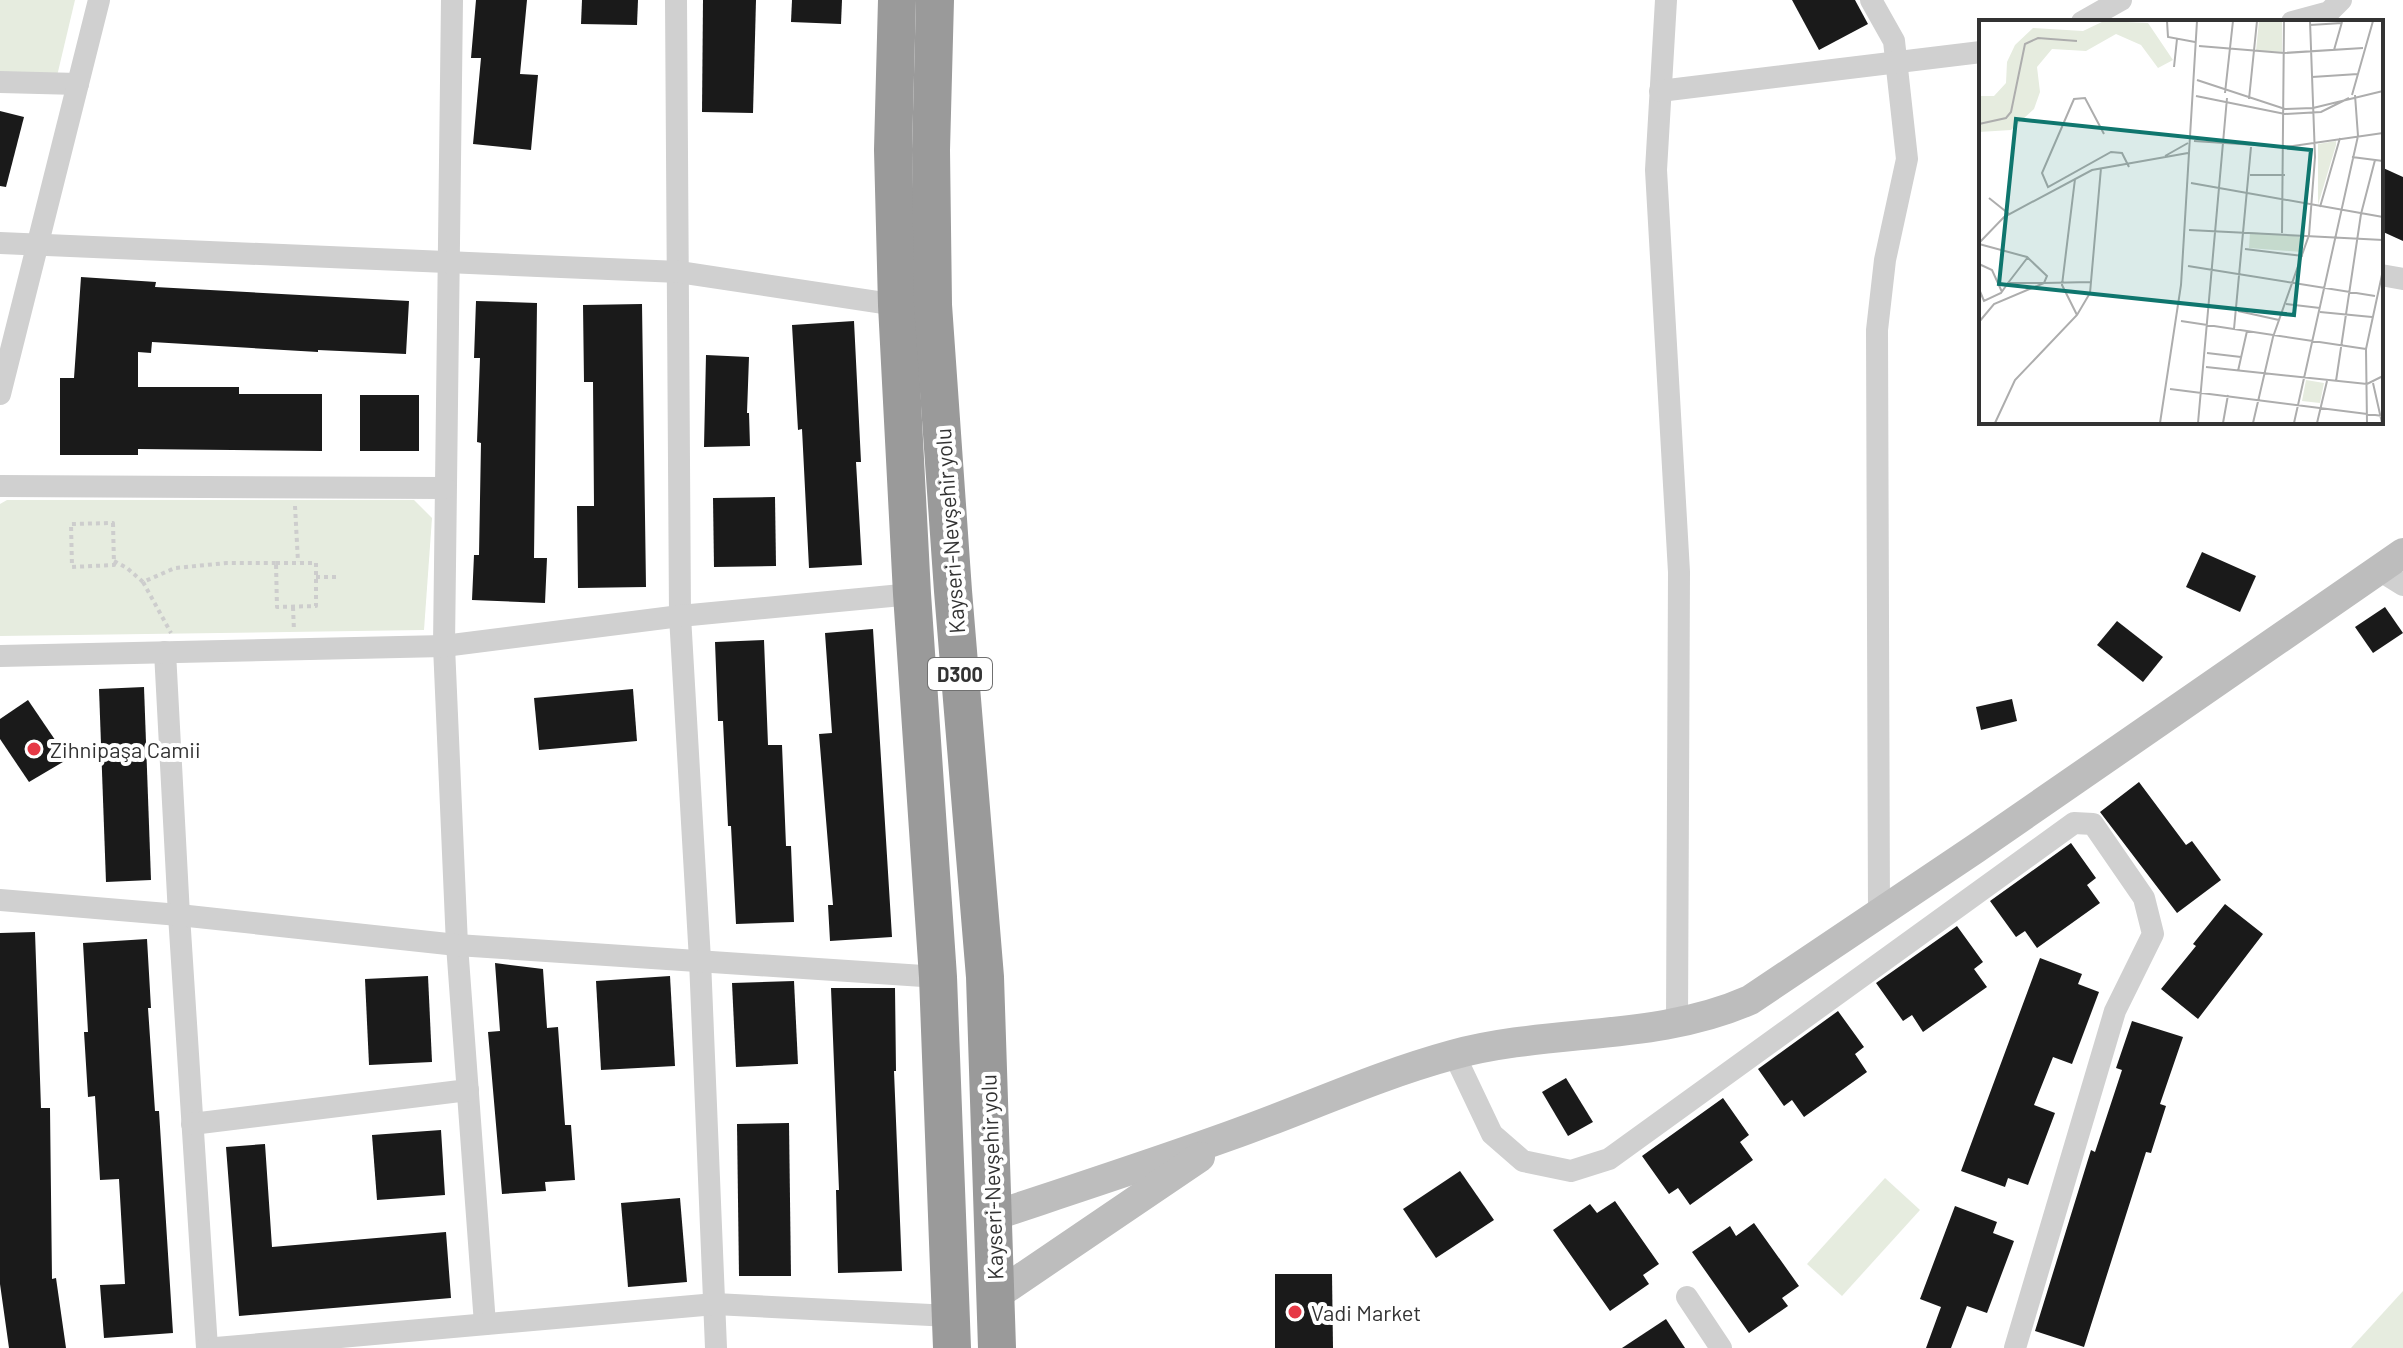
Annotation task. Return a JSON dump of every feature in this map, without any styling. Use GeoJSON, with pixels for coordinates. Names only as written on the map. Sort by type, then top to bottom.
{"type":"FeatureCollection","features":[{"type":"Feature","properties":{"kind":"highway","name":"Kayseri-Nevşehir yolu"},"geometry":{"type":"LineString","coordinates":[[897,0],[893,150],[897,305],[912,594],[938,977],[951,1332]]}},
{"type":"Feature","properties":{"kind":"highway","name":"Kayseri-Nevşehir yolu"},"geometry":{"type":"LineString","coordinates":[[935,0],[931,150],[933,305],[985,977],[997,1348]]}},
{"type":"Feature","properties":{"kind":"street"},"geometry":{"type":"LineString","coordinates":[[0,394],[99,0]]}},
{"type":"Feature","properties":{"kind":"street"},"geometry":{"type":"LineString","coordinates":[[452,0],[444,646],[457,945],[485,1324]]}},
{"type":"Feature","properties":{"kind":"street"},"geometry":{"type":"LineString","coordinates":[[676,0],[680,616],[700,960],[716,1348]]}},
{"type":"Feature","properties":{"kind":"street"},"geometry":{"type":"LineString","coordinates":[[1666,0],[1656,170],[1679,572],[1677,1024]]}},
{"type":"Feature","properties":{"kind":"street"},"geometry":{"type":"LineString","coordinates":[[1871,0],[1894,41],[1907,159],[1885,260],[1877,330],[1879,914]]}},
{"type":"Feature","properties":{"kind":"street"},"geometry":{"type":"LineString","coordinates":[[2086,20],[2121,0]]}},
{"type":"Feature","properties":{"kind":"street"},"geometry":{"type":"LineString","coordinates":[[2299,20],[2333,11]]}},
{"type":"Feature","properties":{"kind":"street"},"geometry":{"type":"LineString","coordinates":[[1660,91],[1979,52]]}},
{"type":"Feature","properties":{"kind":"street"},"geometry":{"type":"LineString","coordinates":[[0,82],[78,84]]}},
{"type":"Feature","properties":{"kind":"street"},"geometry":{"type":"LineString","coordinates":[[0,243],[679,272],[897,305]]}},
{"type":"Feature","properties":{"kind":"street"},"geometry":{"type":"LineString","coordinates":[[2383,275],[2403,279]]}},
{"type":"Feature","properties":{"kind":"street"},"geometry":{"type":"LineString","coordinates":[[0,486],[445,488]]}},
{"type":"Feature","properties":{"kind":"street"},"geometry":{"type":"LineString","coordinates":[[993,1216],[1231,1135],[1454,1054],[1552,1037],[1629,1032],[1677,1024],[1719,1014],[1750,1000],[2395,569]]}},
{"type":"Feature","properties":{"kind":"street"},"geometry":{"type":"LineString","coordinates":[[0,656],[444,646],[680,616],[912,594]]}},
{"type":"Feature","properties":{"kind":"street"},"geometry":{"type":"LineString","coordinates":[[173,652],[179,915],[207,1348]]}},
{"type":"Feature","properties":{"kind":"street"},"geometry":{"type":"LineString","coordinates":[[1454,1054],[1492,1134],[1523,1161],[1571,1171],[1609,1159],[2074,823],[2093,824],[2144,898],[2153,934],[2115,1011],[2015,1348]]}},
{"type":"Feature","properties":{"kind":"street"},"geometry":{"type":"LineString","coordinates":[[0,900],[179,915],[457,945],[938,977]]}},
{"type":"Feature","properties":{"kind":"street"},"geometry":{"type":"LineString","coordinates":[[192,1124],[468,1090]]}},
{"type":"Feature","properties":{"kind":"street"},"geometry":{"type":"LineString","coordinates":[[995,1296],[1231,1135]]}},
{"type":"Feature","properties":{"kind":"street"},"geometry":{"type":"LineString","coordinates":[[1687,1297],[1721,1348]]}},
{"type":"Feature","properties":{"kind":"street"},"geometry":{"type":"LineString","coordinates":[[216,1348],[715,1304],[951,1332]]}},
{"type":"Feature","properties":{"kind":"path"},"geometry":{"type":"LineString","coordinates":[[294,488],[298,563]]}},
{"type":"Feature","properties":{"kind":"path"},"geometry":{"type":"LineString","coordinates":[[113,523],[114,561],[114,565],[72,567],[71,524],[113,523]]}},
{"type":"Feature","properties":{"kind":"path"},"geometry":{"type":"LineString","coordinates":[[114,561],[143,582],[173,652]]}},
{"type":"Feature","properties":{"kind":"path"},"geometry":{"type":"LineString","coordinates":[[143,582],[175,568],[227,563],[276,563],[298,563],[316,563],[316,606],[277,607],[276,563]]}},
{"type":"Feature","properties":{"kind":"path"},"geometry":{"type":"LineString","coordinates":[[316,577],[339,577]]}},
{"type":"Feature","properties":{"kind":"shaded area"},"geometry":{"type":"Polygon","coordinates":[[[0,0],[75,0],[57,76],[0,75],[0,0]]]}},
{"type":"Feature","properties":{"kind":"shaded area"},"geometry":{"type":"Polygon","coordinates":[[[7,500],[414,500],[432,518],[424,630],[0,636],[0,504],[7,500]]]}},
{"type":"Feature","properties":{"kind":"shaded area"},"geometry":{"type":"Polygon","coordinates":[[[1885,1178],[1920,1210],[1842,1296],[1807,1264],[1885,1178]]]}},
{"type":"Feature","properties":{"kind":"shaded area"},"geometry":{"type":"Polygon","coordinates":[[[2403,1291],[2403,1348],[2351,1348],[2403,1291]]]}},
{"type":"Feature","properties":{"kind":"building"},"geometry":{"type":"Polygon","coordinates":[[[476,0],[527,0],[520,74],[538,75],[531,150],[473,144],[481,58],[471,58],[476,0]]]}},
{"type":"Feature","properties":{"kind":"building"},"geometry":{"type":"Polygon","coordinates":[[[582,0],[638,0],[637,25],[581,24],[582,0]]]}},
{"type":"Feature","properties":{"kind":"building"},"geometry":{"type":"Polygon","coordinates":[[[703,0],[756,0],[753,113],[702,112],[703,0]]]}},
{"type":"Feature","properties":{"kind":"building"},"geometry":{"type":"Polygon","coordinates":[[[792,0],[842,0],[841,24],[791,22],[792,0]]]}},
{"type":"Feature","properties":{"kind":"building"},"geometry":{"type":"Polygon","coordinates":[[[1792,0],[1855,0],[1868,24],[1819,50],[1792,0]]]}},
{"type":"Feature","properties":{"kind":"building"},"geometry":{"type":"Polygon","coordinates":[[[0,111],[24,117],[6,187],[0,186],[0,111]]]}},
{"type":"Feature","properties":{"kind":"building"},"geometry":{"type":"Polygon","coordinates":[[[2383,168],[2403,177],[2403,241],[2383,232],[2383,168]]]}},
{"type":"Feature","properties":{"kind":"building"},"geometry":{"type":"Polygon","coordinates":[[[81,277],[156,282],[155,287],[409,301],[406,354],[152,342],[151,353],[138,352],[138,387],[239,387],[239,394],[322,394],[322,451],[138,449],[138,455],[60,455],[60,378],[74,378],[81,277]]]}},
{"type":"Feature","properties":{"kind":"building"},"geometry":{"type":"Polygon","coordinates":[[[476,301],[537,303],[534,558],[547,558],[545,603],[472,600],[474,555],[479,555],[481,443],[477,442],[480,358],[474,358],[476,301]]]}},
{"type":"Feature","properties":{"kind":"building"},"geometry":{"type":"Polygon","coordinates":[[[642,304],[646,587],[578,588],[577,506],[594,506],[593,382],[584,382],[583,305],[642,304]]]}},
{"type":"Feature","properties":{"kind":"building"},"geometry":{"type":"Polygon","coordinates":[[[854,321],[861,462],[856,462],[862,565],[809,568],[802,429],[798,430],[792,325],[854,321]]]}},
{"type":"Feature","properties":{"kind":"building"},"geometry":{"type":"Polygon","coordinates":[[[706,355],[749,357],[747,413],[750,446],[704,447],[706,355]]]}},
{"type":"Feature","properties":{"kind":"building"},"geometry":{"type":"Polygon","coordinates":[[[360,395],[419,395],[419,451],[360,451],[360,395]]]}},
{"type":"Feature","properties":{"kind":"building"},"geometry":{"type":"Polygon","coordinates":[[[775,497],[776,566],[714,567],[713,498],[775,497]]]}},
{"type":"Feature","properties":{"kind":"building"},"geometry":{"type":"Polygon","coordinates":[[[2202,552],[2256,576],[2240,612],[2186,587],[2202,552]]]}},
{"type":"Feature","properties":{"kind":"building"},"geometry":{"type":"Polygon","coordinates":[[[2385,607],[2403,633],[2373,653],[2355,627],[2385,607]]]}},
{"type":"Feature","properties":{"kind":"building"},"geometry":{"type":"Polygon","coordinates":[[[2117,621],[2163,657],[2143,682],[2097,645],[2117,621]]]}},
{"type":"Feature","properties":{"kind":"building"},"geometry":{"type":"Polygon","coordinates":[[[873,629],[892,937],[830,941],[828,905],[833,905],[819,734],[832,733],[825,633],[873,629]]]}},
{"type":"Feature","properties":{"kind":"building"},"geometry":{"type":"Polygon","coordinates":[[[764,640],[768,745],[782,745],[786,846],[791,846],[794,922],[736,924],[723,721],[718,721],[715,642],[764,640]]]}},
{"type":"Feature","properties":{"kind":"building"},"geometry":{"type":"Polygon","coordinates":[[[144,687],[151,880],[106,882],[99,689],[144,687]]]}},
{"type":"Feature","properties":{"kind":"building"},"geometry":{"type":"Polygon","coordinates":[[[633,689],[637,741],[539,750],[534,698],[633,689]]]}},
{"type":"Feature","properties":{"kind":"building"},"geometry":{"type":"Polygon","coordinates":[[[2012,699],[2017,721],[1981,730],[1976,707],[2012,699]]]}},
{"type":"Feature","properties":{"kind":"building","name":"Zihnipaşa Camii"},"geometry":{"type":"Polygon","coordinates":[[[28,700],[68,759],[29,782],[0,739],[0,719],[28,700]]]}},
{"type":"Feature","properties":{"kind":"building"},"geometry":{"type":"Polygon","coordinates":[[[2139,782],[2186,845],[2192,841],[2221,880],[2177,913],[2100,812],[2139,782]]]}},
{"type":"Feature","properties":{"kind":"building"},"geometry":{"type":"Polygon","coordinates":[[[2071,843],[2096,878],[2087,885],[2100,903],[2037,948],[2025,931],[2016,937],[1990,901],[2071,843]]]}},
{"type":"Feature","properties":{"kind":"building"},"geometry":{"type":"Polygon","coordinates":[[[2225,904],[2263,934],[2198,1019],[2161,989],[2225,904]]]}},
{"type":"Feature","properties":{"kind":"building"},"geometry":{"type":"Polygon","coordinates":[[[1957,926],[1983,962],[1974,969],[1987,987],[1923,1032],[1912,1015],[1903,1021],[1876,983],[1957,926]]]}},
{"type":"Feature","properties":{"kind":"building"},"geometry":{"type":"Polygon","coordinates":[[[35,932],[41,1108],[50,1108],[52,1279],[56,1278],[66,1348],[9,1348],[0,1284],[0,933],[35,932]]]}},
{"type":"Feature","properties":{"kind":"building"},"geometry":{"type":"Polygon","coordinates":[[[147,939],[151,1008],[148,1008],[155,1111],[159,1111],[173,1333],[104,1338],[100,1285],[125,1284],[119,1179],[100,1180],[95,1096],[88,1097],[83,943],[147,939]]]}},
{"type":"Feature","properties":{"kind":"building"},"geometry":{"type":"Polygon","coordinates":[[[2040,958],[2082,974],[2078,984],[2099,992],[2072,1064],[2053,1057],[2034,1105],[2055,1113],[2028,1185],[2008,1178],[2005,1187],[1961,1171],[2040,958]]]}},
{"type":"Feature","properties":{"kind":"building"},"geometry":{"type":"Polygon","coordinates":[[[495,963],[543,969],[547,1028],[558,1027],[565,1125],[571,1125],[575,1180],[545,1182],[546,1191],[502,1194],[488,1032],[500,1031],[495,963]]]}},
{"type":"Feature","properties":{"kind":"building"},"geometry":{"type":"Polygon","coordinates":[[[428,976],[432,1062],[369,1065],[365,979],[428,976]]]}},
{"type":"Feature","properties":{"kind":"building"},"geometry":{"type":"Polygon","coordinates":[[[670,976],[675,1066],[601,1070],[596,981],[670,976]]]}},
{"type":"Feature","properties":{"kind":"building"},"geometry":{"type":"Polygon","coordinates":[[[794,981],[798,1064],[736,1067],[732,983],[794,981]]]}},
{"type":"Feature","properties":{"kind":"building"},"geometry":{"type":"Polygon","coordinates":[[[831,988],[895,988],[894,1071],[902,1271],[838,1273],[836,1190],[839,1190],[831,988]]]}},
{"type":"Feature","properties":{"kind":"building"},"geometry":{"type":"Polygon","coordinates":[[[1838,1011],[1864,1047],[1855,1054],[1867,1072],[1804,1117],[1792,1100],[1784,1106],[1758,1069],[1838,1011]]]}},
{"type":"Feature","properties":{"kind":"building"},"geometry":{"type":"Polygon","coordinates":[[[2132,1021],[2183,1037],[2160,1104],[2166,1106],[2151,1153],[2146,1152],[2084,1347],[2035,1331],[2091,1150],[2095,1152],[2122,1070],[2116,1068],[2132,1021]]]}},
{"type":"Feature","properties":{"kind":"building"},"geometry":{"type":"Polygon","coordinates":[[[1566,1078],[1593,1122],[1568,1136],[1542,1092],[1566,1078]]]}},
{"type":"Feature","properties":{"kind":"building"},"geometry":{"type":"Polygon","coordinates":[[[1723,1098],[1749,1135],[1740,1142],[1753,1160],[1690,1205],[1678,1188],[1669,1194],[1642,1156],[1723,1098]]]}},
{"type":"Feature","properties":{"kind":"building"},"geometry":{"type":"Polygon","coordinates":[[[789,1123],[791,1276],[739,1276],[737,1124],[789,1123]]]}},
{"type":"Feature","properties":{"kind":"building"},"geometry":{"type":"Polygon","coordinates":[[[441,1130],[445,1195],[377,1200],[372,1135],[441,1130]]]}},
{"type":"Feature","properties":{"kind":"building"},"geometry":{"type":"Polygon","coordinates":[[[265,1144],[272,1247],[446,1232],[451,1298],[239,1316],[226,1147],[265,1144]]]}},
{"type":"Feature","properties":{"kind":"building"},"geometry":{"type":"Polygon","coordinates":[[[1460,1171],[1494,1220],[1436,1258],[1403,1209],[1460,1171]]]}},
{"type":"Feature","properties":{"kind":"building"},"geometry":{"type":"Polygon","coordinates":[[[680,1198],[687,1282],[628,1287],[621,1203],[680,1198]]]}},
{"type":"Feature","properties":{"kind":"building"},"geometry":{"type":"Polygon","coordinates":[[[1615,1201],[1659,1264],[1643,1275],[1649,1284],[1610,1311],[1553,1230],[1590,1204],[1597,1213],[1615,1201]]]}},
{"type":"Feature","properties":{"kind":"building"},"geometry":{"type":"Polygon","coordinates":[[[1955,1206],[1997,1222],[1993,1233],[2014,1241],[1987,1313],[1967,1306],[1951,1348],[1926,1348],[1941,1307],[1920,1299],[1955,1206]]]}},
{"type":"Feature","properties":{"kind":"building"},"geometry":{"type":"Polygon","coordinates":[[[1754,1223],[1799,1286],[1782,1298],[1788,1306],[1749,1333],[1692,1252],[1730,1226],[1736,1236],[1754,1223]]]}},
{"type":"Feature","properties":{"kind":"building"},"geometry":{"type":"Polygon","coordinates":[[[1275,1274],[1332,1274],[1333,1348],[1275,1348],[1275,1274]]]}},
{"type":"Feature","properties":{"kind":"building"},"geometry":{"type":"Polygon","coordinates":[[[1666,1319],[1685,1348],[1622,1348],[1666,1319]]]}},
{"type":"Feature","properties":{"kind":"place","name":"Zihnipaşa Camii"},"geometry":{"type":"Point","coordinates":[34,749]}},
{"type":"Feature","properties":{"kind":"place","name":"Vadi Market"},"geometry":{"type":"Point","coordinates":[1295,1312]}}]}
